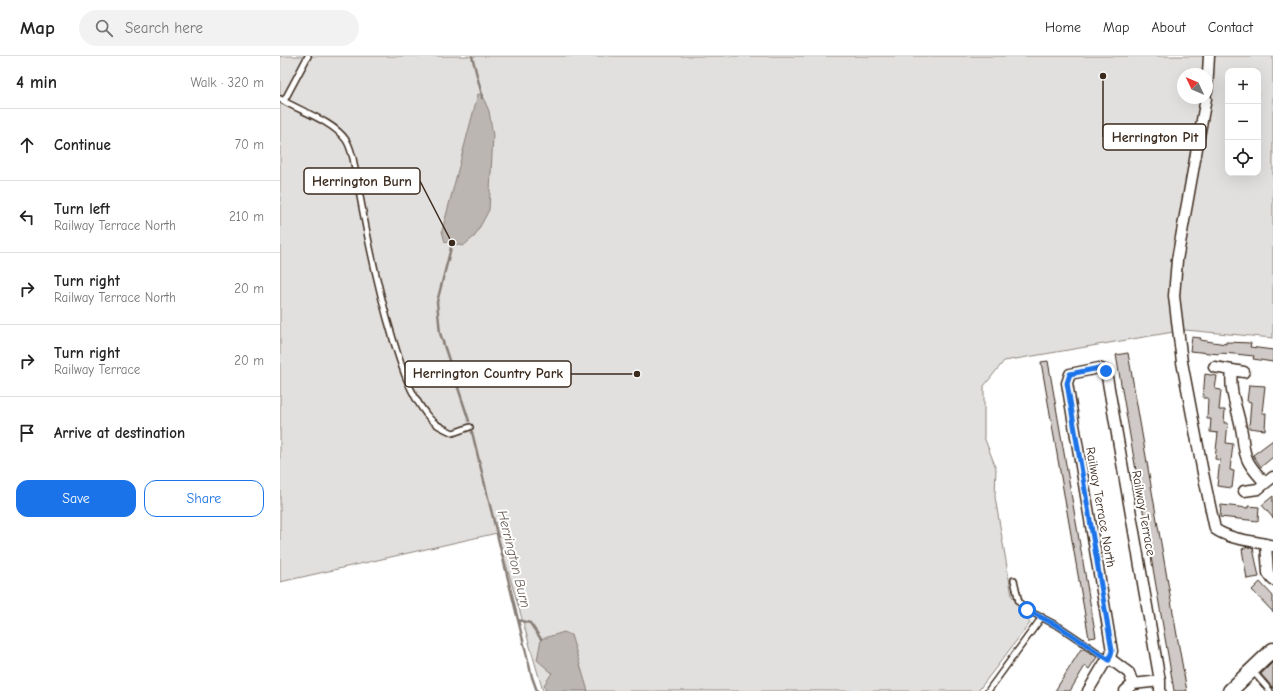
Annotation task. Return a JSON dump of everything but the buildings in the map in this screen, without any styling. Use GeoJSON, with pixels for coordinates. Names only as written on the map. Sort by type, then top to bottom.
{"type":"FeatureCollection","features":[{"type":"Feature","properties":{"kind":"main road"},"geometry":{"type":"LineString","coordinates":[[1230,691],[1273,650]]}},
{"type":"Feature","properties":{"kind":"street"},"geometry":{"type":"LineString","coordinates":[[1208,68],[1209,56]]}},
{"type":"Feature","properties":{"kind":"street"},"geometry":{"type":"LineString","coordinates":[[1205,104],[1177,260],[1174,296],[1182,362],[1215,529],[1219,532],[1246,541],[1269,545],[1268,573],[1273,580]]}},
{"type":"Feature","properties":{"kind":"street"},"geometry":{"type":"LineString","coordinates":[[1214,367],[1244,372]]}},
{"type":"Feature","properties":{"kind":"street","name":"Railway Terrace"},"geometry":{"type":"LineString","coordinates":[[1085,371],[1099,368],[1106,371],[1160,686]]}},
{"type":"Feature","properties":{"kind":"street"},"geometry":{"type":"LineString","coordinates":[[1232,370],[1232,393],[1242,429],[1242,448],[1248,462],[1269,480],[1258,489],[1244,491]]}},
{"type":"Feature","properties":{"kind":"street","name":"Railway Terrace North"},"geometry":{"type":"LineString","coordinates":[[1085,371],[1070,374],[1067,383],[1112,651],[1109,660]]}},
{"type":"Feature","properties":{"kind":"street"},"geometry":{"type":"LineString","coordinates":[[1088,691],[1104,664],[1109,660],[1129,673],[1133,684]]}},
{"type":"Feature","properties":{"kind":"street"},"geometry":{"type":"LineString","coordinates":[[1125,691],[1133,684],[1160,686]]}},
{"type":"Feature","properties":{"kind":"lane"},"geometry":{"type":"LineString","coordinates":[[308,56],[282,100],[329,125],[346,140],[353,158],[369,248],[383,307],[400,363],[411,391],[426,415],[439,427],[453,433],[470,427]]}},
{"type":"Feature","properties":{"kind":"lane"},"geometry":{"type":"LineString","coordinates":[[1014,580],[1019,602],[1027,610],[1060,627],[1109,660]]}},
{"type":"Feature","properties":{"kind":"lane"},"geometry":{"type":"LineString","coordinates":[[988,691],[1042,617]]}},
{"type":"Feature","properties":{"kind":"lane"},"geometry":{"type":"LineString","coordinates":[[1257,676],[1270,691]]}},
{"type":"Feature","properties":{"kind":"shaded area"},"geometry":{"type":"Polygon","coordinates":[[[280,56],[1273,56],[1273,338],[1185,330],[1004,361],[984,386],[984,437],[996,468],[995,497],[1012,596],[1030,623],[978,691],[543,691],[497,533],[280,582],[280,56]]]}},
{"type":"Feature","properties":{"kind":"shaded area"},"geometry":{"type":"Polygon","coordinates":[[[478,94],[482,95],[489,111],[493,136],[489,210],[475,236],[463,246],[445,242],[442,231],[478,94]]]}},
{"type":"Feature","properties":{"kind":"shaded area"},"geometry":{"type":"Polygon","coordinates":[[[564,632],[571,635],[588,691],[546,691],[544,685],[552,673],[537,660],[541,639],[564,632]]]}},
{"type":"Feature","properties":{"kind":"waterway","name":"Herrington Burn"},"geometry":{"type":"LineString","coordinates":[[472,56],[482,98]]}},
{"type":"Feature","properties":{"kind":"waterway","name":"Herrington Burn"},"geometry":{"type":"LineString","coordinates":[[453,240],[437,302],[440,333],[469,421]]}},
{"type":"Feature","properties":{"kind":"waterway","name":"Herrington Burn"},"geometry":{"type":"LineString","coordinates":[[472,432],[532,677],[537,691]]}},
{"type":"Feature","properties":{"kind":"waterway"},"geometry":{"type":"LineString","coordinates":[[518,620],[530,623],[541,639]]}},
{"type":"Feature","properties":{"kind":"place","name":"Herrington Pit"},"geometry":{"type":"Point","coordinates":[1103,76]}},
{"type":"Feature","properties":{"kind":"place","name":"Herrington Burn"},"geometry":{"type":"Point","coordinates":[452,243]}},
{"type":"Feature","properties":{"kind":"place","name":"Herrington Country Park"},"geometry":{"type":"Point","coordinates":[637,374]}},
{"type":"Feature","properties":{"kind":"route"},"geometry":{"type":"LineString","coordinates":[[1027,610],[1060,627],[1109,660],[1112,651],[1067,383],[1070,374],[1099,368],[1106,371]]}}]}
